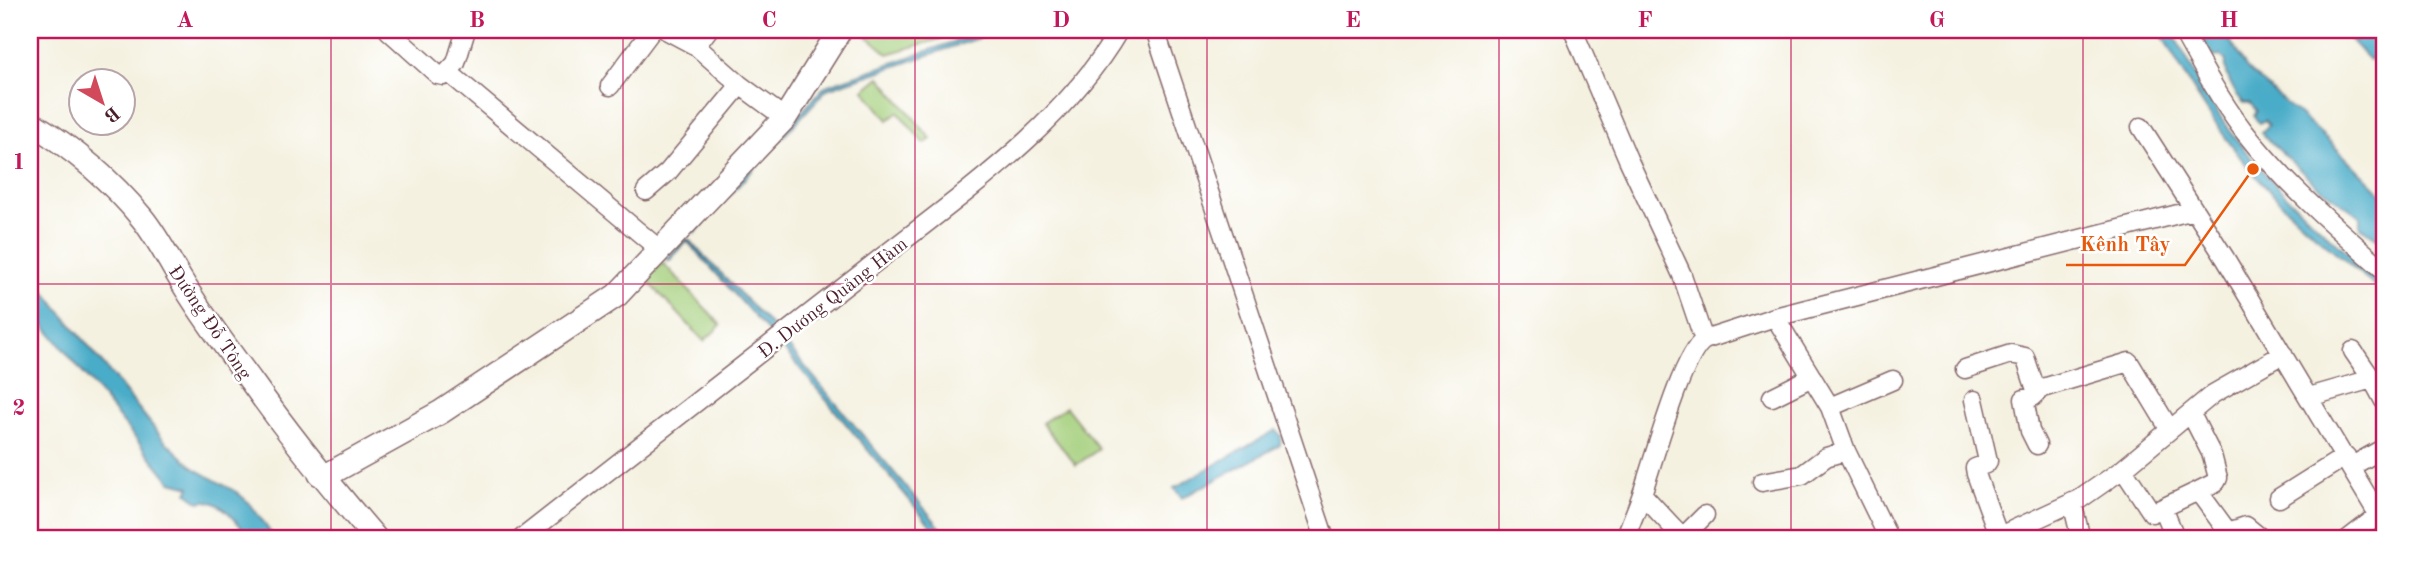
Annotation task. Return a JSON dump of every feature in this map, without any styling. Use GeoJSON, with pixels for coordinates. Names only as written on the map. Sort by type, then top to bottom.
{"type":"FeatureCollection","features":[{"type":"Feature","properties":{"kind":"main road"},"geometry":{"type":"LineString","coordinates":[[320,474],[329,474],[441,412],[617,295],[785,118],[840,30]]}},
{"type":"Feature","properties":{"kind":"main road","name":"Đường Đỗ Tông"},"geometry":{"type":"LineString","coordinates":[[30,122],[54,136],[86,162],[141,216],[186,288],[251,382],[320,474],[376,539]]}},
{"type":"Feature","properties":{"kind":"street"},"geometry":{"type":"LineString","coordinates":[[388,30],[438,75],[444,76],[456,63],[466,30]]}},
{"type":"Feature","properties":{"kind":"street"},"geometry":{"type":"LineString","coordinates":[[610,86],[652,30]]}},
{"type":"Feature","properties":{"kind":"street"},"geometry":{"type":"LineString","coordinates":[[666,30],[696,46],[740,85],[785,118]]}},
{"type":"Feature","properties":{"kind":"street"},"geometry":{"type":"LineString","coordinates":[[696,46],[708,30]]}},
{"type":"Feature","properties":{"kind":"street","name":"Đ. Dương Quảng Hàm"},"geometry":{"type":"LineString","coordinates":[[521,539],[972,186],[1050,119],[1091,71],[1119,30]]}},
{"type":"Feature","properties":{"kind":"street"},"geometry":{"type":"LineString","coordinates":[[1154,30],[1325,539]]}},
{"type":"Feature","properties":{"kind":"street"},"geometry":{"type":"LineString","coordinates":[[1573,30],[1628,159],[1682,275],[1704,340]]}},
{"type":"Feature","properties":{"kind":"street"},"geometry":{"type":"LineString","coordinates":[[2182,30],[2242,128],[2273,167],[2384,270]]}},
{"type":"Feature","properties":{"kind":"street"},"geometry":{"type":"LineString","coordinates":[[448,72],[660,250]]}},
{"type":"Feature","properties":{"kind":"street"},"geometry":{"type":"LineString","coordinates":[[646,191],[668,172],[740,85]]}},
{"type":"Feature","properties":{"kind":"street"},"geometry":{"type":"LineString","coordinates":[[2141,127],[2349,461],[2382,520],[2348,539]]}},
{"type":"Feature","properties":{"kind":"street"},"geometry":{"type":"LineString","coordinates":[[1625,539],[1673,400],[1692,355],[1704,340],[1775,317],[2194,210]]}},
{"type":"Feature","properties":{"kind":"street"},"geometry":{"type":"LineString","coordinates":[[1775,317],[1830,407],[1846,451],[1889,539]]}},
{"type":"Feature","properties":{"kind":"street"},"geometry":{"type":"LineString","coordinates":[[2353,351],[2384,401]]}},
{"type":"Feature","properties":{"kind":"street"},"geometry":{"type":"LineString","coordinates":[[1965,369],[2011,354],[2025,357],[2037,393],[2034,397],[2024,399],[2037,445]]}},
{"type":"Feature","properties":{"kind":"street"},"geometry":{"type":"LineString","coordinates":[[1973,400],[1988,461],[1975,468],[1976,474],[1996,538],[2031,531],[2123,469],[2213,394],[2283,354]]}},
{"type":"Feature","properties":{"kind":"street"},"geometry":{"type":"LineString","coordinates":[[2036,390],[2129,362],[2170,430]]}},
{"type":"Feature","properties":{"kind":"street"},"geometry":{"type":"LineString","coordinates":[[1772,397],[1812,377]]}},
{"type":"Feature","properties":{"kind":"street"},"geometry":{"type":"LineString","coordinates":[[2309,397],[2372,379]]}},
{"type":"Feature","properties":{"kind":"street"},"geometry":{"type":"LineString","coordinates":[[1830,407],[1893,380]]}},
{"type":"Feature","properties":{"kind":"street"},"geometry":{"type":"LineString","coordinates":[[2123,469],[2152,513],[2217,482],[2212,456],[2191,414]]}},
{"type":"Feature","properties":{"kind":"street"},"geometry":{"type":"LineString","coordinates":[[2279,498],[2349,461],[2384,448]]}},
{"type":"Feature","properties":{"kind":"street"},"geometry":{"type":"LineString","coordinates":[[1762,482],[1802,475],[1826,457],[1846,451]]}},
{"type":"Feature","properties":{"kind":"street"},"geometry":{"type":"LineString","coordinates":[[2199,491],[2228,532],[2246,526],[2262,539]]}},
{"type":"Feature","properties":{"kind":"street"},"geometry":{"type":"LineString","coordinates":[[1642,494],[1683,538],[1705,515]]}},
{"type":"Feature","properties":{"kind":"street"},"geometry":{"type":"LineString","coordinates":[[2072,502],[2081,539]]}},
{"type":"Feature","properties":{"kind":"street"},"geometry":{"type":"LineString","coordinates":[[2163,508],[2176,539]]}},
{"type":"Feature","properties":{"kind":"green space"},"geometry":{"type":"Polygon","coordinates":[[[860,30],[967,30],[969,31],[888,54],[860,30]]]}},
{"type":"Feature","properties":{"kind":"green space"},"geometry":{"type":"Polygon","coordinates":[[[880,77],[931,139],[924,144],[898,112],[888,120],[864,90],[880,77]]]}},
{"type":"Feature","properties":{"kind":"green space"},"geometry":{"type":"Polygon","coordinates":[[[663,263],[721,325],[704,341],[646,279],[663,263]]]}},
{"type":"Feature","properties":{"kind":"green space"},"geometry":{"type":"Polygon","coordinates":[[[1066,407],[1099,449],[1076,465],[1042,423],[1066,407]]]}},
{"type":"Feature","properties":{"kind":"water"},"geometry":{"type":"Polygon","coordinates":[[[988,30],[1003,30],[827,89],[695,233],[692,231],[825,86],[988,30]]]}},
{"type":"Feature","properties":{"kind":"water"},"geometry":{"type":"Polygon","coordinates":[[[2159,30],[2171,30],[2205,92],[2245,150],[2281,191],[2384,284],[2384,294],[2298,219],[2250,169],[2201,102],[2159,30]]]}},
{"type":"Feature","properties":{"kind":"water"},"geometry":{"type":"Polygon","coordinates":[[[2224,30],[2247,69],[2327,139],[2384,196],[2384,243],[2360,227],[2360,216],[2316,185],[2261,133],[2269,125],[2265,120],[2259,123],[2254,116],[2257,111],[2250,103],[2244,103],[2228,78],[2226,61],[2221,56],[2214,57],[2203,41],[2224,30]]]}},
{"type":"Feature","properties":{"kind":"water"},"geometry":{"type":"Polygon","coordinates":[[[2341,30],[2384,30],[2384,46],[2369,60],[2341,30]]]}},
{"type":"Feature","properties":{"kind":"water"},"geometry":{"type":"Polygon","coordinates":[[[686,239],[777,332],[772,336],[687,241],[669,261],[666,259],[686,239]]]}},
{"type":"Feature","properties":{"kind":"water"},"geometry":{"type":"Polygon","coordinates":[[[30,273],[163,439],[194,468],[238,493],[251,505],[275,539],[251,539],[222,507],[207,501],[199,502],[187,493],[190,487],[171,482],[30,308],[30,273]]]}},
{"type":"Feature","properties":{"kind":"water"},"geometry":{"type":"Polygon","coordinates":[[[786,344],[950,539],[942,539],[782,347],[786,344]]]}},
{"type":"Feature","properties":{"kind":"water"},"geometry":{"type":"Polygon","coordinates":[[[1276,430],[1281,436],[1280,445],[1182,498],[1174,488],[1276,430]]]}},
{"type":"Feature","properties":{"kind":"place","name":"Kênh Tây"},"geometry":{"type":"Point","coordinates":[2253,169]}}]}
